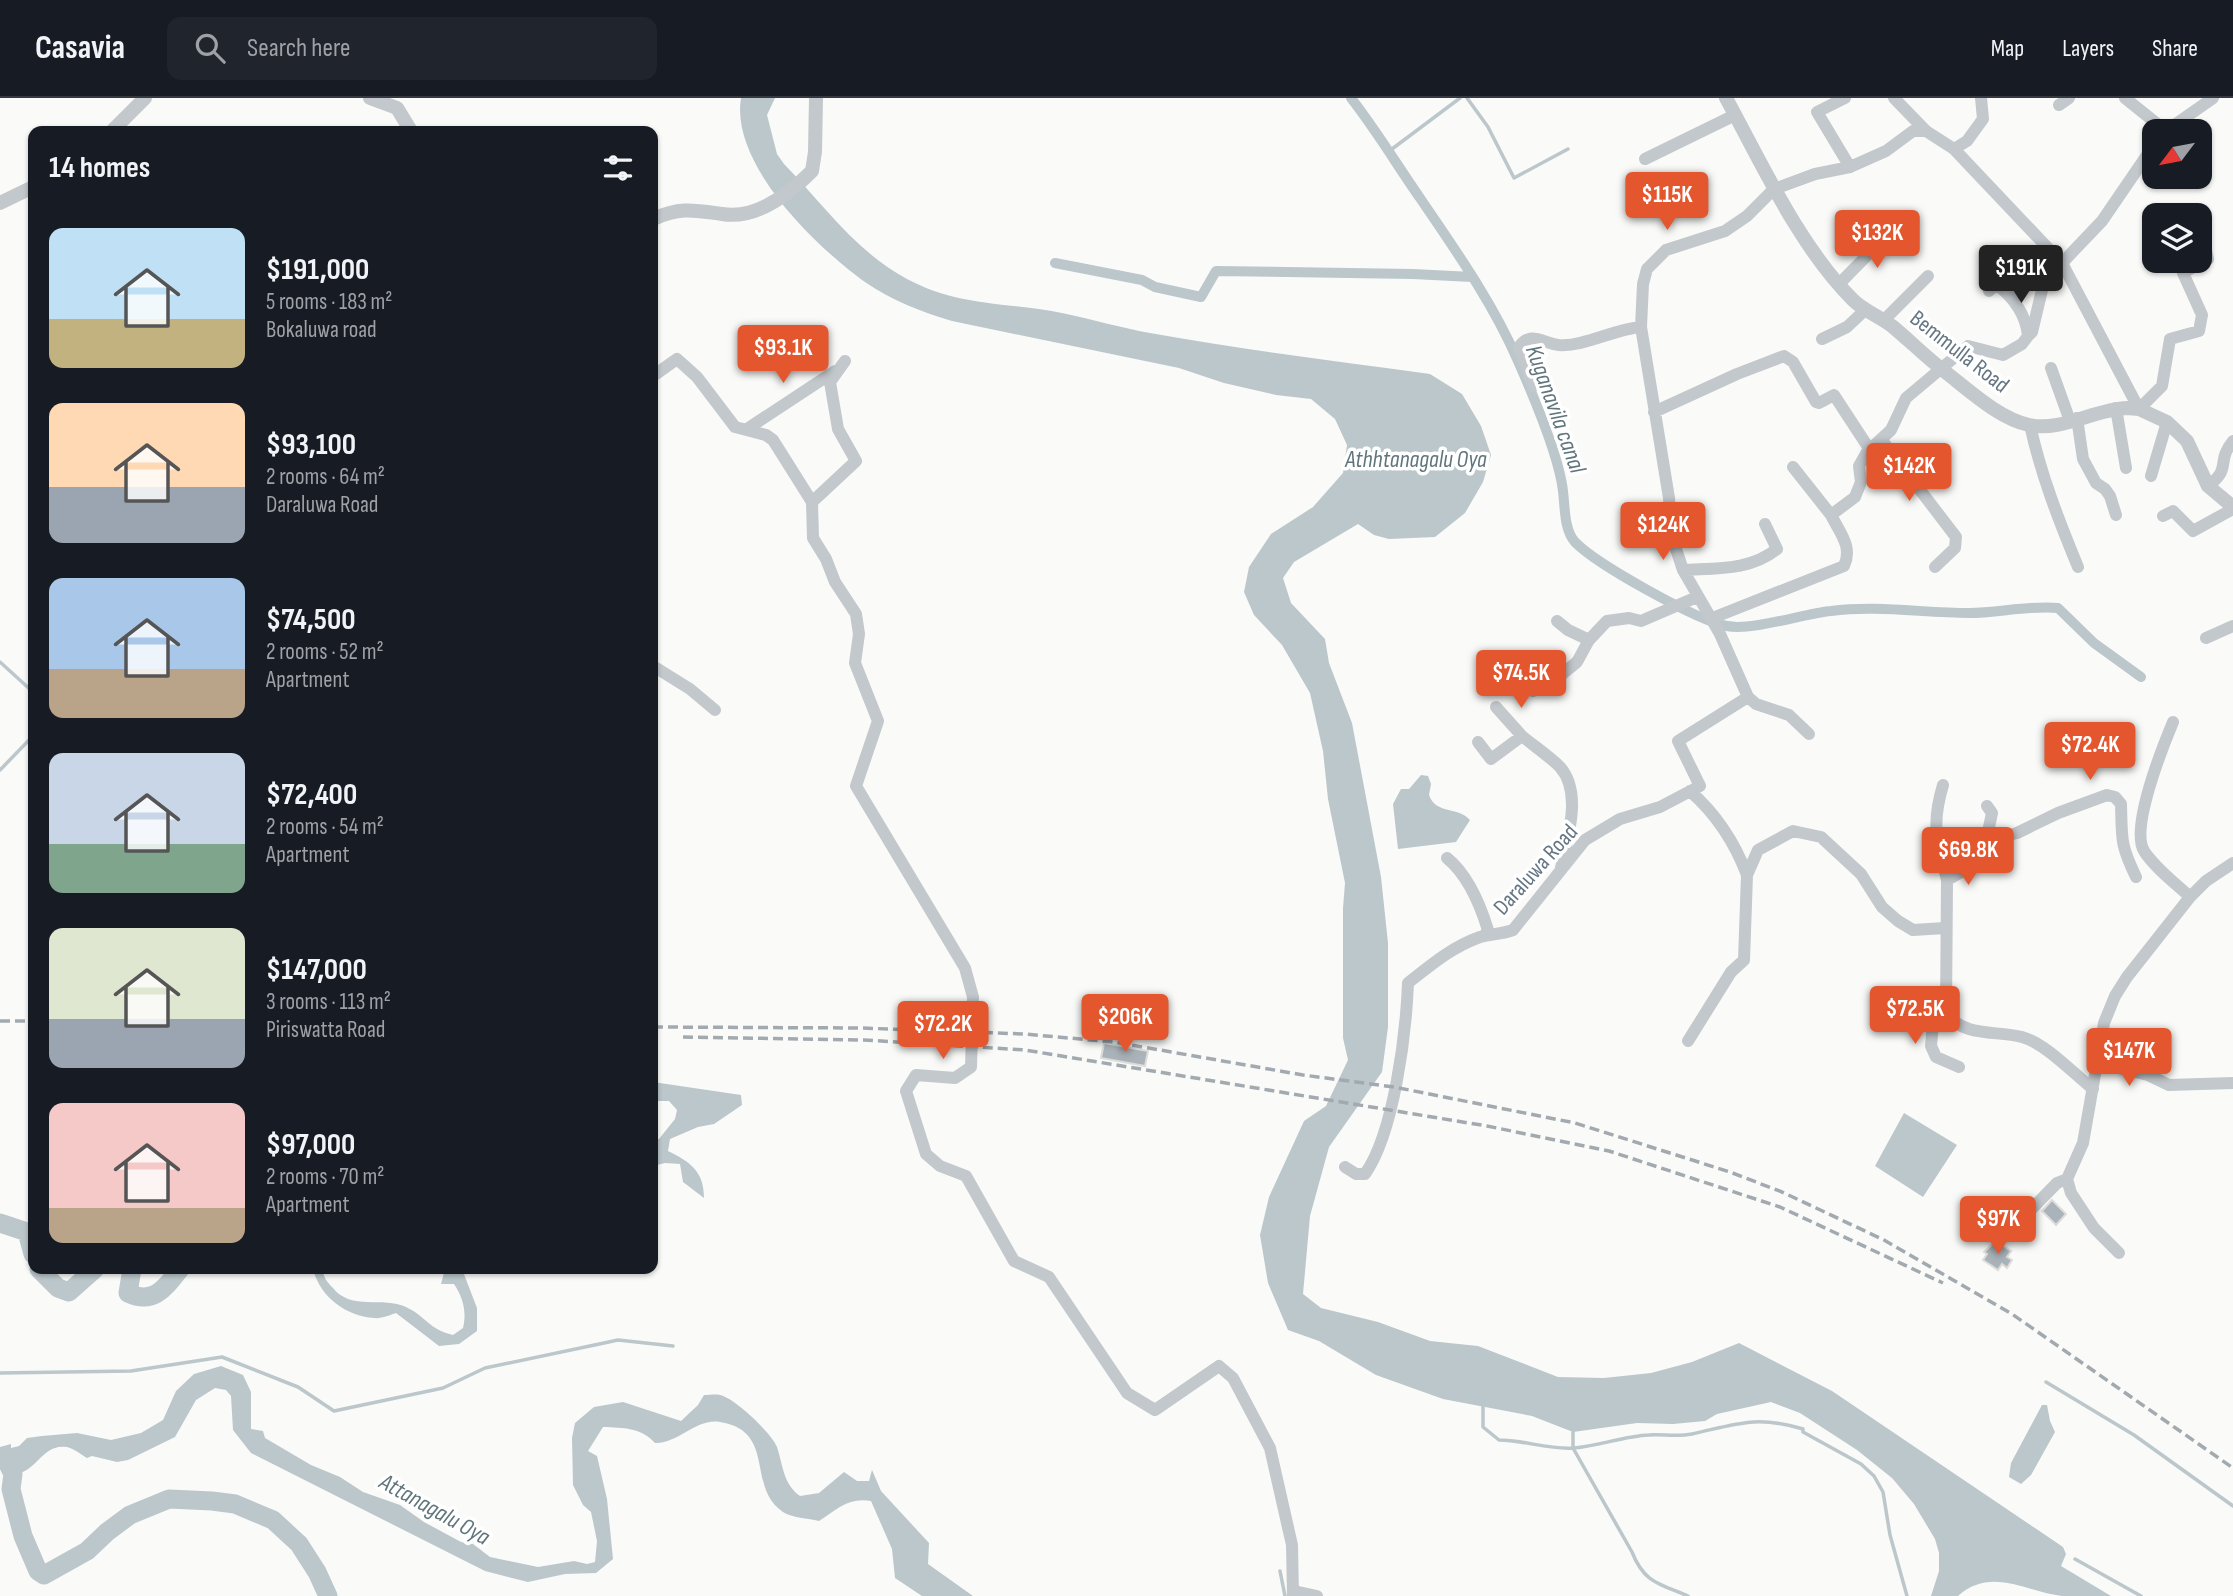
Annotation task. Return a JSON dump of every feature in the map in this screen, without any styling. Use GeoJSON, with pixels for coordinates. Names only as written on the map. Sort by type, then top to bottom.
{"type":"FeatureCollection","features":[{"type":"Feature","properties":{"kind":"street"},"geometry":{"type":"LineString","coordinates":[[117,126],[145,98]]}},
{"type":"Feature","properties":{"kind":"street"},"geometry":{"type":"LineString","coordinates":[[370,98],[397,108],[408,126]]}},
{"type":"Feature","properties":{"kind":"street"},"geometry":{"type":"LineString","coordinates":[[658,218],[689,209],[737,215],[754,212],[806,178],[815,163],[816,98]]}},
{"type":"Feature","properties":{"kind":"street","name":"Bemmulla Road"},"geometry":{"type":"LineString","coordinates":[[1726,98],[1774,189],[1839,284],[1865,310],[1884,320],[1988,405],[2030,425]]}},
{"type":"Feature","properties":{"kind":"street"},"geometry":{"type":"LineString","coordinates":[[1845,98],[1817,112],[1850,167]]}},
{"type":"Feature","properties":{"kind":"street"},"geometry":{"type":"LineString","coordinates":[[1894,98],[1926,131],[1958,153],[2062,263],[2139,409]]}},
{"type":"Feature","properties":{"kind":"street"},"geometry":{"type":"LineString","coordinates":[[1958,153],[1983,119],[1980,98]]}},
{"type":"Feature","properties":{"kind":"street"},"geometry":{"type":"LineString","coordinates":[[2126,98],[2151,119]]}},
{"type":"Feature","properties":{"kind":"street"},"geometry":{"type":"LineString","coordinates":[[2183,119],[2213,98]]}},
{"type":"Feature","properties":{"kind":"street"},"geometry":{"type":"LineString","coordinates":[[1645,159],[1735,115]]}},
{"type":"Feature","properties":{"kind":"street"},"geometry":{"type":"LineString","coordinates":[[1808,734],[1789,715],[1756,704],[1748,697],[1683,570],[1672,537],[1669,498],[1641,327],[1643,284],[1647,269],[1666,250],[1725,231],[1747,216],[1774,189],[1815,174],[1850,167],[1886,151],[1913,131],[1926,131]]}},
{"type":"Feature","properties":{"kind":"street"},"geometry":{"type":"LineString","coordinates":[[2062,263],[2102,221],[2142,163]]}},
{"type":"Feature","properties":{"kind":"street"},"geometry":{"type":"LineString","coordinates":[[0,202],[28,189]]}},
{"type":"Feature","properties":{"kind":"street"},"geometry":{"type":"LineString","coordinates":[[1839,284],[1890,232]]}},
{"type":"Feature","properties":{"kind":"street"},"geometry":{"type":"LineString","coordinates":[[2139,409],[2162,386],[2170,339],[2199,331],[2202,315],[2183,273]]}},
{"type":"Feature","properties":{"kind":"street"},"geometry":{"type":"LineString","coordinates":[[1884,320],[1928,276]]}},
{"type":"Feature","properties":{"kind":"street"},"geometry":{"type":"LineString","coordinates":[[1989,291],[1996,284],[2017,305],[2027,324],[2028,336]]}},
{"type":"Feature","properties":{"kind":"street"},"geometry":{"type":"LineString","coordinates":[[1832,516],[1856,497],[1861,482],[1858,466],[1891,430],[1906,398],[1968,346],[2003,355],[2022,344],[2032,332],[2042,290]]}},
{"type":"Feature","properties":{"kind":"street"},"geometry":{"type":"LineString","coordinates":[[1822,339],[1847,327],[1865,310]]}},
{"type":"Feature","properties":{"kind":"street"},"geometry":{"type":"LineString","coordinates":[[1533,386],[1519,346],[1524,340],[1532,337],[1560,345],[1641,327]]}},
{"type":"Feature","properties":{"kind":"street"},"geometry":{"type":"LineString","coordinates":[[1654,412],[1737,373],[1784,356],[1793,362],[1816,402],[1834,395],[1870,450]]}},
{"type":"Feature","properties":{"kind":"street"},"geometry":{"type":"LineString","coordinates":[[658,372],[677,359],[697,377],[735,427],[766,435],[773,440],[811,502],[813,538],[826,559],[835,582],[856,614],[859,634],[855,663],[878,721],[856,786],[965,968],[973,997],[971,1067],[956,1078],[916,1075],[906,1091],[926,1154],[940,1166],[966,1176],[1014,1261],[1049,1277],[1127,1393],[1155,1410],[1219,1366],[1233,1378],[1270,1448],[1292,1545],[1293,1594],[1317,1596]]}},
{"type":"Feature","properties":{"kind":"street"},"geometry":{"type":"LineString","coordinates":[[747,429],[842,365],[830,382],[833,405],[838,429],[856,461],[811,502]]}},
{"type":"Feature","properties":{"kind":"street"},"geometry":{"type":"LineString","coordinates":[[2051,368],[2074,419],[2083,459],[2096,483],[2110,496],[2116,515]]}},
{"type":"Feature","properties":{"kind":"street"},"geometry":{"type":"LineString","coordinates":[[2116,408],[2126,468]]}},
{"type":"Feature","properties":{"kind":"street"},"geometry":{"type":"LineString","coordinates":[[2078,567],[2054,511],[2038,462],[2030,425],[2057,424],[2116,408],[2139,409],[2167,422],[2187,441],[2208,486],[2233,508],[2193,531],[2173,511],[2163,516]]}},
{"type":"Feature","properties":{"kind":"street"},"geometry":{"type":"LineString","coordinates":[[2151,476],[2167,422]]}},
{"type":"Feature","properties":{"kind":"street"},"geometry":{"type":"LineString","coordinates":[[1881,439],[1956,537],[1955,548],[1935,566]]}},
{"type":"Feature","properties":{"kind":"street"},"geometry":{"type":"LineString","coordinates":[[2208,486],[2223,478],[2228,469],[2226,452],[2233,441]]}},
{"type":"Feature","properties":{"kind":"street"},"geometry":{"type":"LineString","coordinates":[[1710,619],[1844,566],[1849,556],[1847,544],[1832,516],[1793,467]]}},
{"type":"Feature","properties":{"kind":"street"},"geometry":{"type":"LineString","coordinates":[[1683,570],[1750,566],[1777,549],[1765,524]]}},
{"type":"Feature","properties":{"kind":"street"},"geometry":{"type":"LineString","coordinates":[[1533,691],[1577,662],[1589,640],[1607,621],[1629,618],[1641,621],[1697,597]]}},
{"type":"Feature","properties":{"kind":"street"},"geometry":{"type":"LineString","coordinates":[[1557,621],[1589,640]]}},
{"type":"Feature","properties":{"kind":"street"},"geometry":{"type":"LineString","coordinates":[[2206,638],[2233,626]]}},
{"type":"Feature","properties":{"kind":"street"},"geometry":{"type":"LineString","coordinates":[[658,669],[690,689],[715,710]]}},
{"type":"Feature","properties":{"kind":"street"},"geometry":{"type":"LineString","coordinates":[[1747,875],[1739,854],[1709,807],[1690,791],[1700,786],[1678,741],[1748,697]]}},
{"type":"Feature","properties":{"kind":"street"},"geometry":{"type":"LineString","coordinates":[[1496,707],[1522,736],[1562,769],[1570,790],[1572,814],[1560,871]]}},
{"type":"Feature","properties":{"kind":"street"},"geometry":{"type":"LineString","coordinates":[[2173,722],[2152,775],[2140,834],[2143,850],[2190,897]]}},
{"type":"Feature","properties":{"kind":"street"},"geometry":{"type":"LineString","coordinates":[[1478,743],[1492,759],[1522,736]]}},
{"type":"Feature","properties":{"kind":"street"},"geometry":{"type":"LineString","coordinates":[[1943,785],[1935,812],[1937,841],[1947,880],[1946,1013],[1954,1023],[1973,1031],[1986,1035],[2018,1036],[2037,1043],[2093,1088]]}},
{"type":"Feature","properties":{"kind":"street","name":"Daraluwa Road"},"geometry":{"type":"LineString","coordinates":[[1345,1167],[1356,1174],[1365,1174],[1372,1164],[1388,1124],[1407,1010],[1408,983],[1450,950],[1484,936],[1496,936],[1513,930],[1585,840],[1620,819],[1660,807],[1690,791]]}},
{"type":"Feature","properties":{"kind":"street"},"geometry":{"type":"LineString","coordinates":[[1947,880],[1963,871],[1992,839],[2017,833],[2058,813],[2107,795],[2115,797],[2121,804],[2120,835],[2125,855],[2136,877]]}},
{"type":"Feature","properties":{"kind":"street"},"geometry":{"type":"LineString","coordinates":[[1985,846],[1992,813],[1987,806]]}},
{"type":"Feature","properties":{"kind":"street"},"geometry":{"type":"LineString","coordinates":[[1688,1041],[1727,978],[1744,960],[1747,875],[1758,850],[1793,831],[1821,837],[1861,874],[1882,906],[1913,930],[1945,928]]}},
{"type":"Feature","properties":{"kind":"street"},"geometry":{"type":"LineString","coordinates":[[1447,859],[1461,869],[1483,914],[1488,930],[1484,936]]}},
{"type":"Feature","properties":{"kind":"street"},"geometry":{"type":"LineString","coordinates":[[2119,1253],[2089,1220],[2071,1193],[2067,1179],[2083,1143],[2104,1023],[2115,996],[2190,897],[2206,881],[2233,863]]}},
{"type":"Feature","properties":{"kind":"street"},"geometry":{"type":"LineString","coordinates":[[1946,1013],[1933,1024],[1931,1046],[1936,1057],[1959,1067]]}},
{"type":"Feature","properties":{"kind":"street"},"geometry":{"type":"LineString","coordinates":[[2097,1063],[2148,1075],[2169,1085],[2233,1083]]}},
{"type":"Feature","properties":{"kind":"street"},"geometry":{"type":"LineString","coordinates":[[2014,1227],[2057,1183],[2067,1179]]}},
{"type":"Feature","properties":{"kind":"water","name":"Athhtanagalu Oya"},"geometry":{"type":"Polygon","coordinates":[[[741,98],[775,98],[767,115],[777,154],[784,164],[871,255],[888,268],[926,288],[964,299],[1062,313],[1185,339],[1430,374],[1462,394],[1481,426],[1491,455],[1483,482],[1465,513],[1435,537],[1389,539],[1374,535],[1358,524],[1294,562],[1283,578],[1291,603],[1325,639],[1329,663],[1352,723],[1381,877],[1388,943],[1388,1027],[1382,1072],[1329,1147],[1310,1216],[1303,1294],[1321,1308],[1378,1322],[1430,1341],[1478,1346],[1558,1377],[1604,1378],[1651,1373],[1692,1362],[1739,1343],[1832,1391],[2063,1547],[2066,1554],[2061,1566],[2111,1596],[2062,1596],[1996,1582],[1971,1587],[1958,1596],[1931,1596],[1939,1571],[1939,1553],[1935,1539],[1914,1504],[1892,1478],[1857,1450],[1800,1413],[1771,1402],[1717,1414],[1705,1421],[1637,1423],[1573,1432],[1532,1416],[1443,1399],[1376,1375],[1319,1341],[1288,1330],[1268,1283],[1260,1235],[1269,1197],[1304,1121],[1326,1106],[1348,1060],[1343,1038],[1345,883],[1328,799],[1323,751],[1310,693],[1282,645],[1254,615],[1244,592],[1249,567],[1271,534],[1313,507],[1343,473],[1347,445],[1335,419],[1311,399],[1276,395],[1224,383],[1179,368],[952,321],[885,294],[865,282],[823,248],[780,202],[762,176],[749,150],[741,123],[741,98]]]}},
{"type":"Feature","properties":{"kind":"water"},"geometry":{"type":"Polygon","coordinates":[[[1421,775],[1428,776],[1432,801],[1470,820],[1456,842],[1398,849],[1393,804],[1401,789],[1409,789],[1421,775]]]}},
{"type":"Feature","properties":{"kind":"water"},"geometry":{"type":"Polygon","coordinates":[[[658,1083],[741,1095],[742,1105],[714,1124],[698,1127],[670,1139],[668,1151],[694,1168],[701,1181],[704,1198],[683,1182],[680,1164],[658,1165],[658,1139],[675,1119],[677,1110],[669,1101],[658,1101],[658,1083]]]}},
{"type":"Feature","properties":{"kind":"water"},"geometry":{"type":"Polygon","coordinates":[[[1904,1113],[1957,1145],[1923,1197],[1875,1166],[1904,1113]]]}},
{"type":"Feature","properties":{"kind":"water"},"geometry":{"type":"Polygon","coordinates":[[[314,1274],[324,1274],[329,1284],[340,1295],[349,1299],[406,1307],[438,1330],[453,1335],[463,1328],[463,1305],[454,1284],[441,1284],[444,1274],[464,1274],[477,1308],[477,1331],[459,1344],[439,1346],[396,1313],[374,1318],[344,1309],[328,1296],[314,1274]]]}},
{"type":"Feature","properties":{"kind":"water"},"geometry":{"type":"Polygon","coordinates":[[[221,1366],[243,1375],[251,1392],[251,1429],[263,1431],[265,1438],[363,1492],[400,1505],[461,1542],[473,1544],[490,1557],[538,1567],[574,1561],[587,1564],[595,1562],[597,1541],[591,1512],[583,1505],[573,1485],[572,1438],[575,1423],[594,1407],[623,1402],[681,1421],[698,1405],[704,1395],[720,1395],[743,1409],[774,1441],[787,1480],[800,1496],[819,1493],[844,1472],[857,1481],[869,1481],[872,1470],[881,1491],[929,1543],[928,1564],[973,1596],[922,1596],[895,1578],[892,1549],[871,1501],[850,1502],[819,1521],[783,1512],[772,1502],[766,1489],[749,1436],[738,1427],[720,1422],[703,1424],[671,1440],[655,1443],[638,1431],[603,1427],[588,1451],[597,1456],[607,1499],[613,1559],[596,1573],[565,1574],[528,1582],[485,1571],[251,1453],[233,1430],[231,1396],[226,1390],[215,1388],[196,1400],[175,1437],[128,1460],[117,1462],[92,1456],[87,1458],[69,1448],[58,1447],[51,1449],[21,1472],[13,1474],[4,1465],[0,1467],[0,1447],[11,1444],[11,1448],[19,1446],[27,1438],[77,1433],[111,1440],[141,1433],[163,1420],[176,1391],[194,1374],[221,1366]]]}},
{"type":"Feature","properties":{"kind":"water"},"geometry":{"type":"Polygon","coordinates":[[[2042,1405],[2047,1405],[2055,1432],[2031,1475],[2021,1484],[2009,1477],[2011,1463],[2042,1405]]]}},
{"type":"Feature","properties":{"kind":"building"},"geometry":{"type":"Polygon","coordinates":[[[1104,1043],[1148,1051],[1145,1066],[1101,1058],[1104,1043]]]}},
{"type":"Feature","properties":{"kind":"building"},"geometry":{"type":"Polygon","coordinates":[[[2052,1200],[2066,1214],[2056,1225],[2042,1211],[2052,1200]]]}},
{"type":"Feature","properties":{"kind":"building"},"geometry":{"type":"Polygon","coordinates":[[[1996,1241],[2011,1251],[2007,1257],[2012,1260],[2007,1268],[2002,1264],[1998,1270],[1983,1260],[1987,1254],[1984,1252],[1996,1241]]]}},
{"type":"Feature","properties":{"kind":"waterway","name":"Kuganavila canal"},"geometry":{"type":"LineString","coordinates":[[1351,98],[1460,258],[1508,340],[1551,443],[1561,477],[1571,537],[1586,552],[1672,603],[1727,626],[1750,626],[1848,609],[1969,613],[2058,608],[2094,643],[2141,677]]}},
{"type":"Feature","properties":{"kind":"waterway"},"geometry":{"type":"LineString","coordinates":[[1388,152],[1460,98]]}},
{"type":"Feature","properties":{"kind":"waterway"},"geometry":{"type":"LineString","coordinates":[[1467,98],[1488,127],[1514,178],[1568,149]]}},
{"type":"Feature","properties":{"kind":"waterway"},"geometry":{"type":"LineString","coordinates":[[1055,263],[1142,280],[1155,287],[1201,297],[1216,271],[1472,277]]}},
{"type":"Feature","properties":{"kind":"waterway"},"geometry":{"type":"LineString","coordinates":[[0,662],[28,687]]}},
{"type":"Feature","properties":{"kind":"waterway"},"geometry":{"type":"LineString","coordinates":[[0,770],[28,741]]}},
{"type":"Feature","properties":{"kind":"waterway"},"geometry":{"type":"LineString","coordinates":[[0,1223],[27,1232],[28,1236]]}},
{"type":"Feature","properties":{"kind":"waterway"},"geometry":{"type":"LineString","coordinates":[[44,1274],[58,1288],[69,1292],[89,1274]]}},
{"type":"Feature","properties":{"kind":"waterway"},"geometry":{"type":"LineString","coordinates":[[131,1274],[128,1293],[145,1297],[158,1293],[176,1274]]}},
{"type":"Feature","properties":{"kind":"waterway"},"geometry":{"type":"LineString","coordinates":[[0,1373],[131,1371],[222,1357],[298,1387],[334,1411],[443,1388],[485,1368],[618,1340],[673,1346]]}},
{"type":"Feature","properties":{"kind":"waterway"},"geometry":{"type":"LineString","coordinates":[[2046,1382],[2134,1435],[2233,1506]]}},
{"type":"Feature","properties":{"kind":"waterway"},"geometry":{"type":"LineString","coordinates":[[1483,1406],[1483,1427],[1499,1440],[1555,1448],[1583,1447],[1640,1436],[1686,1435],[1747,1422],[1772,1422],[1803,1429],[1803,1432],[1861,1464],[1874,1476],[1883,1492],[1890,1535],[1907,1596]]}},
{"type":"Feature","properties":{"kind":"waterway"},"geometry":{"type":"LineString","coordinates":[[1573,1432],[1573,1448],[1642,1570],[1661,1585],[1688,1596]]}},
{"type":"Feature","properties":{"kind":"waterway"},"geometry":{"type":"LineString","coordinates":[[5,1458],[13,1474],[11,1489],[23,1536],[38,1571],[44,1575],[87,1551],[130,1515],[169,1499],[212,1501],[235,1504],[273,1520],[299,1544],[328,1596]]}},
{"type":"Feature","properties":{"kind":"waterway"},"geometry":{"type":"LineString","coordinates":[[2075,1559],[2141,1596]]}},
{"type":"Feature","properties":{"kind":"waterway"},"geometry":{"type":"LineString","coordinates":[[1280,1571],[1285,1596]]}},
{"type":"Feature","properties":{"kind":"railway"},"geometry":{"type":"LineString","coordinates":[[0,1021],[28,1021]]}},
{"type":"Feature","properties":{"kind":"railway"},"geometry":{"type":"LineString","coordinates":[[658,1027],[861,1028],[1024,1034],[1114,1042],[1303,1075],[1394,1087],[1575,1123],[1730,1172],[1782,1192],[1884,1240],[2012,1314],[2233,1468]]}},
{"type":"Feature","properties":{"kind":"railway"},"geometry":{"type":"LineString","coordinates":[[683,1037],[864,1040],[1025,1050],[1487,1126],[1609,1151],[1780,1207],[1943,1283]]}},
{"type":"Feature","properties":{"kind":"water label","name":"Attanagalu Oya"},"geometry":{"type":"Point","coordinates":[435,1509]}}]}
